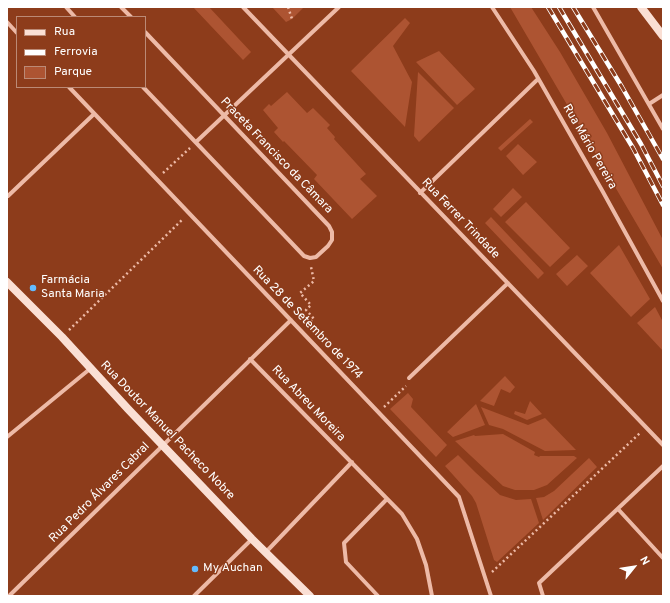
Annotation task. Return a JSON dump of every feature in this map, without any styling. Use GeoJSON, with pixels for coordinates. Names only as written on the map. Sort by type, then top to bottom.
{"type":"FeatureCollection","features":[{"type":"Feature","properties":{"kind":"street"},"geometry":{"type":"LineString","coordinates":[[66,7],[74,16]]}},
{"type":"Feature","properties":{"kind":"street"},"geometry":{"type":"LineString","coordinates":[[121,7],[130,16]]}},
{"type":"Feature","properties":{"kind":"street","name":"Rua Ferrer Trindade"},"geometry":{"type":"LineString","coordinates":[[243,7],[663,445]]}},
{"type":"Feature","properties":{"kind":"street"},"geometry":{"type":"LineString","coordinates":[[196,142],[339,7]]}},
{"type":"Feature","properties":{"kind":"street","name":"Rua Mário Pereira"},"geometry":{"type":"LineString","coordinates":[[492,7],[538,79],[663,301]]}},
{"type":"Feature","properties":{"kind":"street"},"geometry":{"type":"LineString","coordinates":[[593,7],[663,128]]}},
{"type":"Feature","properties":{"kind":"street"},"geometry":{"type":"LineString","coordinates":[[640,7],[663,36]]}},
{"type":"Feature","properties":{"kind":"street"},"geometry":{"type":"LineString","coordinates":[[7,22],[16,32]]}},
{"type":"Feature","properties":{"kind":"street","name":"Praceta Francisco da Câmara"},"geometry":{"type":"LineString","coordinates":[[146,33],[329,226],[332,232],[332,240],[319,255],[310,258]]}},
{"type":"Feature","properties":{"kind":"street"},"geometry":{"type":"LineString","coordinates":[[420,193],[538,79]]}},
{"type":"Feature","properties":{"kind":"street","name":"Rua 28 de Setembro de 1974"},"geometry":{"type":"LineString","coordinates":[[70,88],[459,497],[491,596]]}},
{"type":"Feature","properties":{"kind":"street"},"geometry":{"type":"LineString","coordinates":[[144,88],[304,256],[310,258]]}},
{"type":"Feature","properties":{"kind":"street"},"geometry":{"type":"LineString","coordinates":[[650,104],[663,95]]}},
{"type":"Feature","properties":{"kind":"street"},"geometry":{"type":"LineString","coordinates":[[8,196],[94,114]]}},
{"type":"Feature","properties":{"kind":"street","name":"Rua Doutor Manuel Pacheco Nobre"},"geometry":{"type":"LineString","coordinates":[[7,282],[62,337],[252,538],[310,596]]}},
{"type":"Feature","properties":{"kind":"street"},"geometry":{"type":"LineString","coordinates":[[409,378],[508,283]]}},
{"type":"Feature","properties":{"kind":"street","name":"Rua Pedro Álvares Cabral"},"geometry":{"type":"LineString","coordinates":[[9,596],[291,320]]}},
{"type":"Feature","properties":{"kind":"street","name":"Rua Abreu Moreira"},"geometry":{"type":"LineString","coordinates":[[250,359],[402,514],[417,539],[426,565],[432,596]]}},
{"type":"Feature","properties":{"kind":"street"},"geometry":{"type":"LineString","coordinates":[[7,437],[91,368]]}},
{"type":"Feature","properties":{"kind":"street"},"geometry":{"type":"LineString","coordinates":[[266,552],[352,462]]}},
{"type":"Feature","properties":{"kind":"street"},"geometry":{"type":"LineString","coordinates":[[543,596],[539,583],[663,466]]}},
{"type":"Feature","properties":{"kind":"street"},"geometry":{"type":"LineString","coordinates":[[378,596],[346,562],[344,543],[388,499]]}},
{"type":"Feature","properties":{"kind":"street"},"geometry":{"type":"LineString","coordinates":[[618,509],[663,558]]}},
{"type":"Feature","properties":{"kind":"street"},"geometry":{"type":"LineString","coordinates":[[194,596],[252,538]]}},
{"type":"Feature","properties":{"kind":"path"},"geometry":{"type":"LineString","coordinates":[[288,7],[292,19]]}},
{"type":"Feature","properties":{"kind":"path"},"geometry":{"type":"LineString","coordinates":[[157,179],[196,142]]}},
{"type":"Feature","properties":{"kind":"path"},"geometry":{"type":"LineString","coordinates":[[62,337],[189,213]]}},
{"type":"Feature","properties":{"kind":"path"},"geometry":{"type":"LineString","coordinates":[[301,331],[314,319],[306,310],[311,305],[300,293],[314,281],[310,258]]}},
{"type":"Feature","properties":{"kind":"path"},"geometry":{"type":"LineString","coordinates":[[378,412],[407,385],[409,378]]}},
{"type":"Feature","properties":{"kind":"path"},"geometry":{"type":"LineString","coordinates":[[485,577],[646,427]]}},
{"type":"Feature","properties":{"kind":"green space"},"geometry":{"type":"Polygon","coordinates":[[[193,7],[209,7],[251,52],[243,60],[193,7]]]}},
{"type":"Feature","properties":{"kind":"green space"},"geometry":{"type":"Polygon","coordinates":[[[272,7],[304,7],[292,19],[286,22],[272,7]]]}},
{"type":"Feature","properties":{"kind":"green space"},"geometry":{"type":"Polygon","coordinates":[[[510,7],[531,7],[560,52],[607,133],[663,240],[663,269],[510,7]]]}},
{"type":"Feature","properties":{"kind":"green space"},"geometry":{"type":"Polygon","coordinates":[[[405,18],[410,23],[393,46],[412,82],[405,127],[351,71],[405,18]]]}},
{"type":"Feature","properties":{"kind":"green space"},"geometry":{"type":"Polygon","coordinates":[[[439,51],[475,89],[457,105],[416,62],[439,51]]]}},
{"type":"Feature","properties":{"kind":"green space"},"geometry":{"type":"Polygon","coordinates":[[[418,72],[454,108],[419,142],[414,136],[418,72]]]}},
{"type":"Feature","properties":{"kind":"green space"},"geometry":{"type":"Polygon","coordinates":[[[287,92],[307,113],[313,108],[330,125],[327,128],[335,137],[334,139],[366,174],[360,179],[377,196],[352,219],[314,179],[317,175],[274,132],[278,128],[263,110],[269,104],[271,106],[287,92]]]}},
{"type":"Feature","properties":{"kind":"green space"},"geometry":{"type":"Polygon","coordinates":[[[530,119],[533,122],[501,151],[498,148],[530,119]]]}},
{"type":"Feature","properties":{"kind":"green space"},"geometry":{"type":"Polygon","coordinates":[[[518,144],[537,162],[523,175],[506,156],[518,144]]]}},
{"type":"Feature","properties":{"kind":"green space"},"geometry":{"type":"Polygon","coordinates":[[[513,188],[522,197],[501,217],[493,209],[513,188]]]}},
{"type":"Feature","properties":{"kind":"green space"},"geometry":{"type":"Polygon","coordinates":[[[526,202],[570,248],[550,267],[505,222],[526,202]]]}},
{"type":"Feature","properties":{"kind":"green space"},"geometry":{"type":"Polygon","coordinates":[[[491,217],[544,273],[538,279],[485,223],[491,217]]]}},
{"type":"Feature","properties":{"kind":"green space"},"geometry":{"type":"Polygon","coordinates":[[[619,245],[650,299],[631,317],[590,273],[619,245]]]}},
{"type":"Feature","properties":{"kind":"green space"},"geometry":{"type":"Polygon","coordinates":[[[577,255],[588,266],[567,286],[556,274],[577,255]]]}},
{"type":"Feature","properties":{"kind":"green space"},"geometry":{"type":"Polygon","coordinates":[[[655,307],[663,322],[663,351],[637,323],[655,307]]]}},
{"type":"Feature","properties":{"kind":"green space"},"geometry":{"type":"Polygon","coordinates":[[[505,376],[515,387],[510,393],[501,389],[494,406],[480,401],[505,376]]]}},
{"type":"Feature","properties":{"kind":"green space"},"geometry":{"type":"Polygon","coordinates":[[[408,393],[413,399],[411,407],[447,445],[436,457],[390,409],[408,393]]]}},
{"type":"Feature","properties":{"kind":"green space"},"geometry":{"type":"Polygon","coordinates":[[[530,401],[542,414],[527,420],[514,414],[515,411],[525,414],[530,401]]]}},
{"type":"Feature","properties":{"kind":"green space"},"geometry":{"type":"Polygon","coordinates":[[[476,404],[485,425],[453,437],[447,432],[476,404]]]}},
{"type":"Feature","properties":{"kind":"green space"},"geometry":{"type":"Polygon","coordinates":[[[481,407],[528,425],[545,418],[576,450],[545,451],[503,429],[489,425],[481,407]]]}},
{"type":"Feature","properties":{"kind":"green space"},"geometry":{"type":"Polygon","coordinates":[[[503,434],[535,452],[534,455],[539,457],[574,456],[577,458],[547,485],[534,490],[515,490],[503,486],[455,441],[474,435],[503,434]]]}},
{"type":"Feature","properties":{"kind":"green space"},"geometry":{"type":"Polygon","coordinates":[[[458,455],[500,495],[516,500],[531,499],[539,523],[497,562],[494,560],[476,503],[472,496],[445,466],[458,455]]]}},
{"type":"Feature","properties":{"kind":"green space"},"geometry":{"type":"Polygon","coordinates":[[[589,458],[597,467],[543,520],[536,498],[544,497],[554,491],[589,458]]]}},
{"type":"Feature","properties":{"kind":"railway"},"geometry":{"type":"LineString","coordinates":[[548,7],[633,148],[663,205]]}},
{"type":"Feature","properties":{"kind":"railway"},"geometry":{"type":"LineString","coordinates":[[559,7],[641,144],[663,186]]}},
{"type":"Feature","properties":{"kind":"railway"},"geometry":{"type":"LineString","coordinates":[[573,7],[622,87],[663,159]]}},
{"type":"Feature","properties":{"kind":"place","name":"Farmácia Santa Maria"},"geometry":{"type":"Point","coordinates":[33,288]}},
{"type":"Feature","properties":{"kind":"place","name":"My Auchan"},"geometry":{"type":"Point","coordinates":[195,569]}}]}
